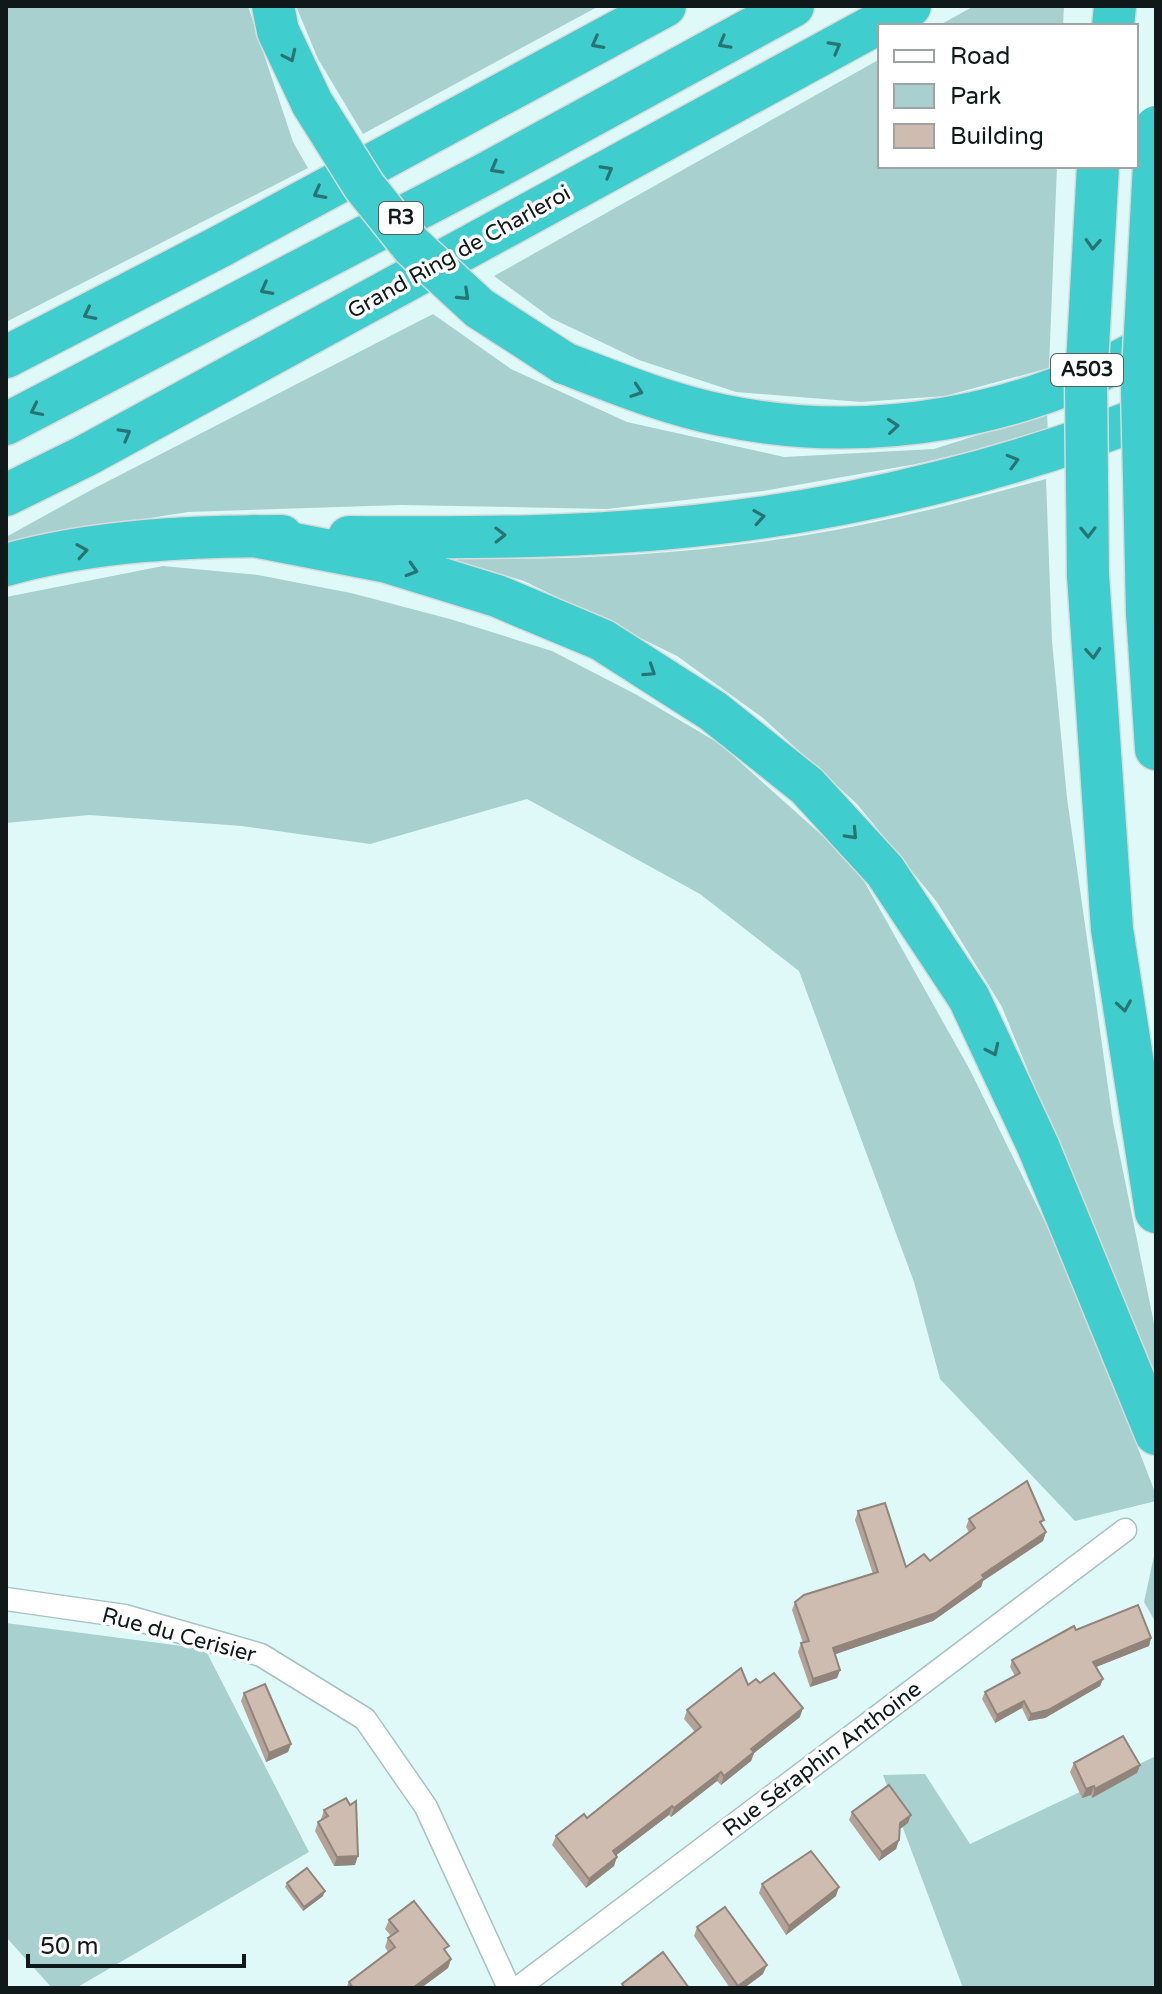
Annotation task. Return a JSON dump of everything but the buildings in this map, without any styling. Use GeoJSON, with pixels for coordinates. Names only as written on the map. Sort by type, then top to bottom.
{"type":"FeatureCollection","features":[{"type":"Feature","properties":{"kind":"highway"},"geometry":{"type":"LineString","coordinates":[[273,6],[278,31],[312,103],[364,186],[412,246],[479,308],[564,363],[642,394],[721,415],[810,426],[892,427],[981,413],[1046,392],[1120,362],[1156,341]]}},
{"type":"Feature","properties":{"kind":"highway"},"geometry":{"type":"LineString","coordinates":[[6,357],[219,247],[665,6]]}},
{"type":"Feature","properties":{"kind":"highway","name":"R3"},"geometry":{"type":"LineString","coordinates":[[6,424],[457,188],[793,6]]}},
{"type":"Feature","properties":{"kind":"highway","name":"Grand Ring de Charleroi"},"geometry":{"type":"LineString","coordinates":[[6,495],[85,456],[910,6]]}},
{"type":"Feature","properties":{"kind":"highway","name":"A503"},"geometry":{"type":"LineString","coordinates":[[1156,127],[1142,389],[1147,612],[1156,749]]}},
{"type":"Feature","properties":{"kind":"highway","name":"A503"},"geometry":{"type":"LineString","coordinates":[[1098,168],[1086,383],[1088,575],[1112,929],[1156,1212]]}},
{"type":"Feature","properties":{"kind":"highway"},"geometry":{"type":"LineString","coordinates":[[6,565],[157,539],[567,534],[712,524],[870,498],[1011,462],[1117,428],[1156,412]]}},
{"type":"Feature","properties":{"kind":"highway"},"geometry":{"type":"LineString","coordinates":[[254,536],[387,562],[497,596],[602,640],[713,711],[807,786],[885,871],[969,998],[1038,1146],[1156,1434]]}},
{"type":"Feature","properties":{"kind":"street","name":"Rue Séraphin Anthoine"},"geometry":{"type":"LineString","coordinates":[[522,1986],[1125,1530]]}},
{"type":"Feature","properties":{"kind":"street","name":"Rue du Cerisier"},"geometry":{"type":"LineString","coordinates":[[6,1599],[125,1616],[261,1655],[365,1719],[426,1807],[522,1986]]}},
{"type":"Feature","properties":{"kind":"green space"},"geometry":{"type":"Polygon","coordinates":[[[6,6],[248,6],[293,142],[308,168],[6,322],[6,6]]]}},
{"type":"Feature","properties":{"kind":"green space"},"geometry":{"type":"Polygon","coordinates":[[[296,6],[599,6],[363,134],[318,59],[296,6]]]}},
{"type":"Feature","properties":{"kind":"green space"},"geometry":{"type":"Polygon","coordinates":[[[974,6],[1064,6],[1063,24],[942,24],[974,6]]]}},
{"type":"Feature","properties":{"kind":"green space"},"geometry":{"type":"Polygon","coordinates":[[[878,60],[878,168],[1057,168],[1049,368],[945,396],[861,402],[736,392],[639,360],[551,318],[494,276],[878,60]]]}},
{"type":"Feature","properties":{"kind":"green space"},"geometry":{"type":"Polygon","coordinates":[[[433,314],[511,369],[627,422],[784,457],[934,449],[1047,413],[1048,433],[916,464],[763,491],[607,509],[401,505],[188,512],[81,529],[6,546],[6,537],[91,490],[433,314]]]}},
{"type":"Feature","properties":{"kind":"green space"},"geometry":{"type":"Polygon","coordinates":[[[1046,479],[1052,641],[1067,798],[1113,1122],[1156,1333],[1156,1385],[1002,1007],[937,902],[857,804],[763,718],[677,656],[524,581],[457,561],[458,558],[628,555],[743,544],[855,526],[1046,479]]]}},
{"type":"Feature","properties":{"kind":"green space"},"geometry":{"type":"Polygon","coordinates":[[[163,566],[258,575],[351,593],[450,619],[552,651],[637,695],[720,744],[855,865],[970,1070],[1073,1279],[1156,1501],[1075,1521],[940,1379],[914,1282],[799,971],[700,894],[527,799],[370,844],[242,826],[89,815],[6,823],[6,597],[163,566]]]}},
{"type":"Feature","properties":{"kind":"green space"},"geometry":{"type":"Polygon","coordinates":[[[1156,1547],[1156,1623],[1144,1602],[1156,1547]]]}},
{"type":"Feature","properties":{"kind":"green space"},"geometry":{"type":"Polygon","coordinates":[[[6,1623],[205,1649],[309,1852],[76,1988],[52,1988],[6,1937],[6,1623]]]}},
{"type":"Feature","properties":{"kind":"green space"},"geometry":{"type":"Polygon","coordinates":[[[1156,1756],[1156,1988],[963,1988],[883,1775],[925,1774],[970,1844],[1156,1756]]]}}]}
